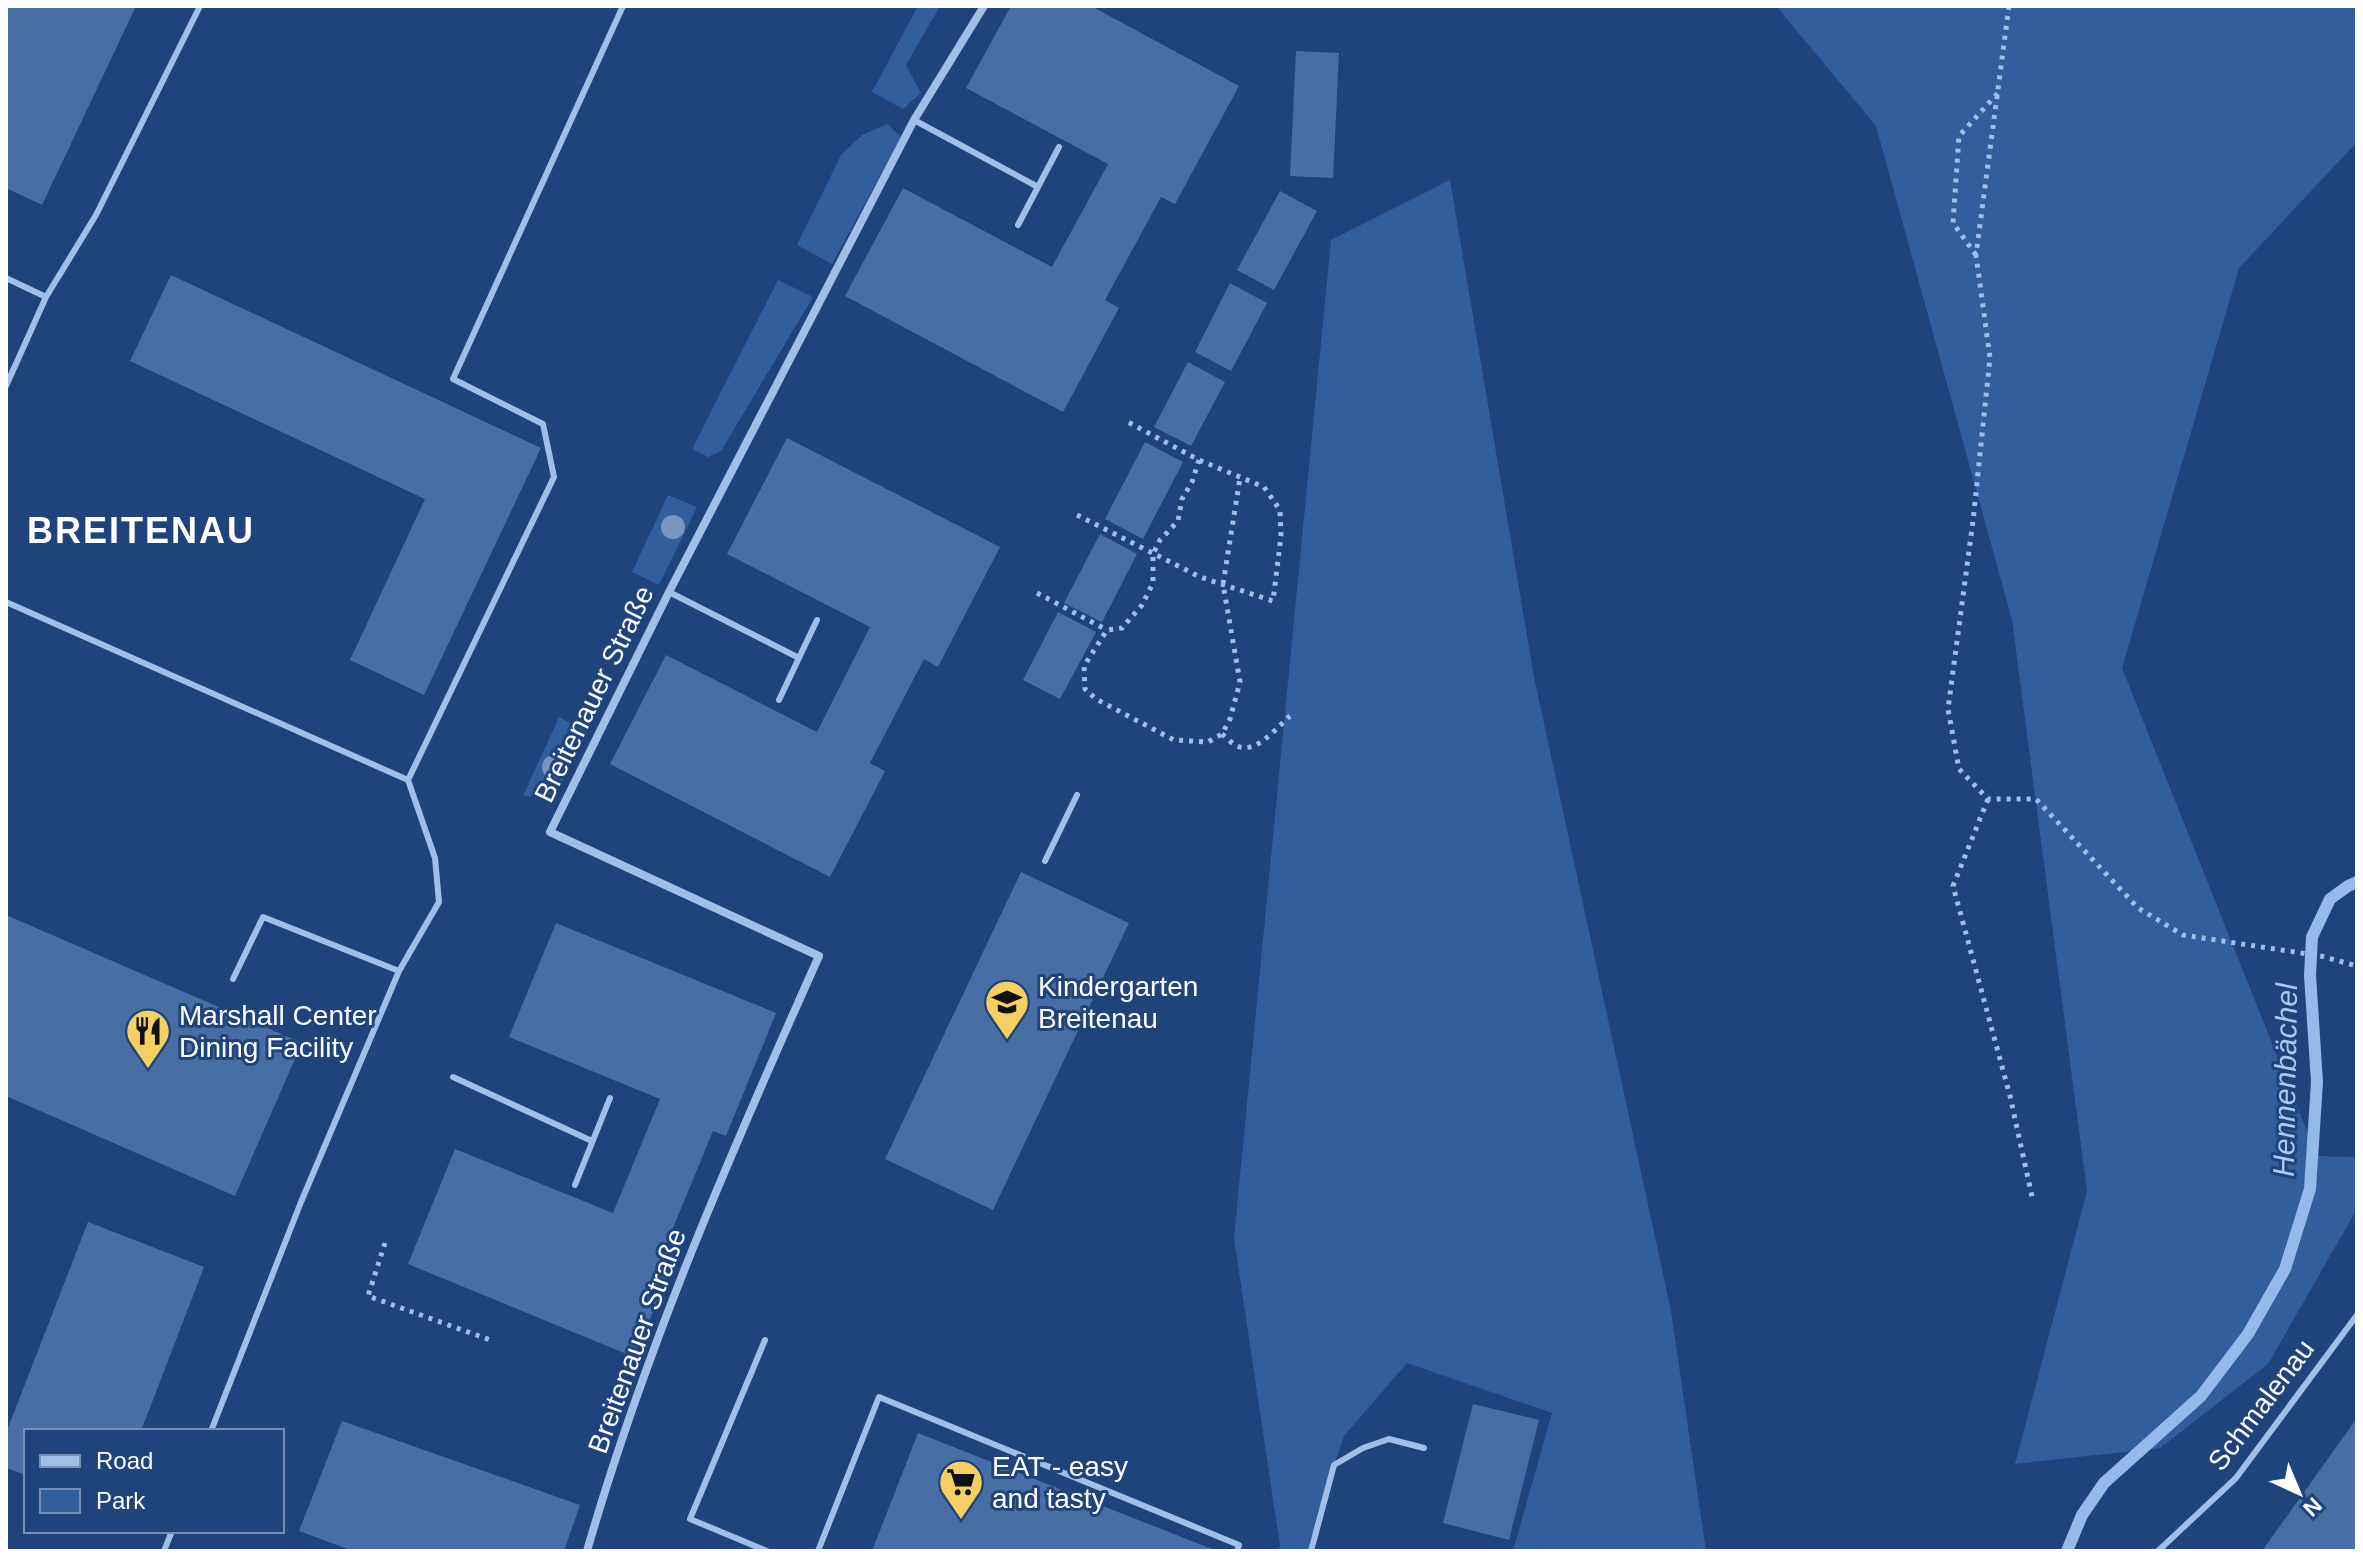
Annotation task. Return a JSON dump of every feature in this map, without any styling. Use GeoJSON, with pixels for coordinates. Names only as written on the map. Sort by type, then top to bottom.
{"type":"FeatureCollection","features":[{"type":"Feature","properties":{"kind":"street","name":"Breitenauer Straße"},"geometry":{"type":"LineString","coordinates":[[587,1551],[676,1290],[739,1136],[819,956],[550,832],[669,592],[914,120],[984,6]]}},
{"type":"Feature","properties":{"kind":"lane"},"geometry":{"type":"LineString","coordinates":[[6,386],[46,297],[96,215],[200,6]]}},
{"type":"Feature","properties":{"kind":"lane"},"geometry":{"type":"LineString","coordinates":[[212,1429],[301,1202],[399,971],[439,902],[435,858],[408,780],[554,477],[543,424],[453,379],[623,6]]}},
{"type":"Feature","properties":{"kind":"lane"},"geometry":{"type":"LineString","coordinates":[[914,120],[1038,187]]}},
{"type":"Feature","properties":{"kind":"lane"},"geometry":{"type":"LineString","coordinates":[[1018,225],[1059,147]]}},
{"type":"Feature","properties":{"kind":"lane"},"geometry":{"type":"LineString","coordinates":[[6,278],[46,297]]}},
{"type":"Feature","properties":{"kind":"lane"},"geometry":{"type":"LineString","coordinates":[[669,592],[799,658]]}},
{"type":"Feature","properties":{"kind":"lane"},"geometry":{"type":"LineString","coordinates":[[6,602],[408,780]]}},
{"type":"Feature","properties":{"kind":"lane"},"geometry":{"type":"LineString","coordinates":[[779,700],[817,620]]}},
{"type":"Feature","properties":{"kind":"lane"},"geometry":{"type":"LineString","coordinates":[[1045,861],[1077,795]]}},
{"type":"Feature","properties":{"kind":"lane"},"geometry":{"type":"LineString","coordinates":[[233,979],[263,917],[399,971]]}},
{"type":"Feature","properties":{"kind":"lane"},"geometry":{"type":"LineString","coordinates":[[453,1077],[592,1141]]}},
{"type":"Feature","properties":{"kind":"lane"},"geometry":{"type":"LineString","coordinates":[[575,1185],[610,1098]]}},
{"type":"Feature","properties":{"kind":"lane","name":"Schmalenau"},"geometry":{"type":"LineString","coordinates":[[2158,1551],[2236,1478],[2357,1315]]}},
{"type":"Feature","properties":{"kind":"lane"},"geometry":{"type":"LineString","coordinates":[[765,1340],[690,1519],[767,1551]]}},
{"type":"Feature","properties":{"kind":"lane"},"geometry":{"type":"LineString","coordinates":[[818,1551],[879,1397],[1239,1545],[1237,1551]]}},
{"type":"Feature","properties":{"kind":"lane"},"geometry":{"type":"LineString","coordinates":[[1311,1551],[1334,1465],[1363,1448],[1389,1439],[1424,1448]]}},
{"type":"Feature","properties":{"kind":"path"},"geometry":{"type":"LineString","coordinates":[[2009,6],[1976,255],[1990,358],[1973,521],[1948,709],[1959,769],[1988,799],[2036,799],[2138,908],[2183,935],[2321,956],[2357,966]]}},
{"type":"Feature","properties":{"kind":"path"},"geometry":{"type":"LineString","coordinates":[[1976,255],[1953,223],[1959,136],[1999,92]]}},
{"type":"Feature","properties":{"kind":"path"},"geometry":{"type":"LineString","coordinates":[[1077,515],[1200,577],[1273,601],[1281,536],[1280,510],[1264,487],[1199,460],[1126,421]]}},
{"type":"Feature","properties":{"kind":"path"},"geometry":{"type":"LineString","coordinates":[[1037,593],[1107,630],[1122,628],[1142,605],[1153,583],[1153,554],[1160,540],[1178,521],[1182,499],[1199,460]]}},
{"type":"Feature","properties":{"kind":"path"},"geometry":{"type":"LineString","coordinates":[[1107,630],[1084,666],[1085,689],[1096,699],[1174,740],[1208,742],[1222,734],[1230,719],[1240,682],[1223,584],[1240,478]]}},
{"type":"Feature","properties":{"kind":"path"},"geometry":{"type":"LineString","coordinates":[[1222,734],[1237,746],[1249,748],[1265,739],[1290,716]]}},
{"type":"Feature","properties":{"kind":"path"},"geometry":{"type":"LineString","coordinates":[[1988,799],[1953,886],[2010,1096],[2033,1201]]}},
{"type":"Feature","properties":{"kind":"path"},"geometry":{"type":"LineString","coordinates":[[385,1243],[368,1296],[493,1341]]}},
{"type":"Feature","properties":{"kind":"green space"},"geometry":{"type":"Polygon","coordinates":[[[918,6],[940,6],[906,65],[921,93],[903,109],[872,92],[918,6]]]}},
{"type":"Feature","properties":{"kind":"green space"},"geometry":{"type":"Polygon","coordinates":[[[1776,6],[2357,6],[2357,142],[2239,268],[2122,668],[2317,1156],[2357,1157],[2357,1209],[2268,1364],[2160,1448],[2015,1464],[2087,1191],[2012,620],[1876,126],[1776,6]]]}},
{"type":"Feature","properties":{"kind":"green space"},"geometry":{"type":"Polygon","coordinates":[[[887,124],[901,137],[832,264],[797,245],[841,155],[862,135],[887,124]]]}},
{"type":"Feature","properties":{"kind":"green space"},"geometry":{"type":"Polygon","coordinates":[[[1450,180],[1534,677],[1671,1311],[1706,1551],[1513,1551],[1552,1413],[1407,1363],[1344,1436],[1311,1551],[1278,1551],[1280,1546],[1234,1238],[1331,240],[1450,180]]]}},
{"type":"Feature","properties":{"kind":"green space"},"geometry":{"type":"Polygon","coordinates":[[[778,280],[813,297],[721,451],[708,457],[692,449],[778,280]]]}},
{"type":"Feature","properties":{"kind":"green space"},"geometry":{"type":"Polygon","coordinates":[[[668,495],[697,507],[659,585],[632,572],[668,495]]]}},
{"type":"Feature","properties":{"kind":"green space"},"geometry":{"type":"Polygon","coordinates":[[[559,717],[586,731],[555,797],[523,796],[559,717]]]}},
{"type":"Feature","properties":{"kind":"building"},"geometry":{"type":"Polygon","coordinates":[[[6,6],[136,6],[42,205],[6,188],[6,6]]]}},
{"type":"Feature","properties":{"kind":"building"},"geometry":{"type":"Polygon","coordinates":[[[1011,6],[1091,6],[1239,86],[1175,204],[1161,197],[1105,300],[1119,308],[1063,412],[845,296],[903,188],[1052,267],[1108,164],[966,88],[1011,6]]]}},
{"type":"Feature","properties":{"kind":"building"},"geometry":{"type":"Polygon","coordinates":[[[1296,51],[1339,53],[1333,178],[1290,176],[1296,51]]]}},
{"type":"Feature","properties":{"kind":"building"},"geometry":{"type":"Polygon","coordinates":[[[1280,191],[1317,211],[1274,290],[1237,270],[1280,191]]]}},
{"type":"Feature","properties":{"kind":"building"},"geometry":{"type":"Polygon","coordinates":[[[171,275],[541,448],[424,695],[350,660],[425,499],[130,361],[171,275]]]}},
{"type":"Feature","properties":{"kind":"building"},"geometry":{"type":"Polygon","coordinates":[[[1230,283],[1267,303],[1231,371],[1195,352],[1230,283]]]}},
{"type":"Feature","properties":{"kind":"building"},"geometry":{"type":"Polygon","coordinates":[[[1188,362],[1225,382],[1191,446],[1154,427],[1188,362]]]}},
{"type":"Feature","properties":{"kind":"building"},"geometry":{"type":"Polygon","coordinates":[[[787,438],[1000,547],[938,667],[924,659],[870,763],[885,771],[830,877],[610,764],[666,655],[817,732],[870,627],[727,554],[787,438]]]}},
{"type":"Feature","properties":{"kind":"building"},"geometry":{"type":"Polygon","coordinates":[[[1145,442],[1183,462],[1143,539],[1105,519],[1145,442]]]}},
{"type":"Feature","properties":{"kind":"building"},"geometry":{"type":"Polygon","coordinates":[[[1100,534],[1137,554],[1102,622],[1064,603],[1100,534]]]}},
{"type":"Feature","properties":{"kind":"building"},"geometry":{"type":"Polygon","coordinates":[[[1058,612],[1096,632],[1060,699],[1023,680],[1058,612]]]}},
{"type":"Feature","properties":{"kind":"building","name":"Kindergarten Breitenau"},"geometry":{"type":"Polygon","coordinates":[[[1021,872],[1129,923],[993,1210],[885,1159],[1021,872]]]}},
{"type":"Feature","properties":{"kind":"building","name":"Marshall Center Dining Facility"},"geometry":{"type":"Polygon","coordinates":[[[6,915],[302,1043],[235,1196],[6,1096],[6,915]]]}},
{"type":"Feature","properties":{"kind":"building"},"geometry":{"type":"Polygon","coordinates":[[[556,923],[776,1013],[726,1136],[713,1131],[666,1245],[679,1250],[634,1357],[408,1264],[455,1149],[613,1213],[660,1099],[509,1037],[556,923]]]}},
{"type":"Feature","properties":{"kind":"building"},"geometry":{"type":"Polygon","coordinates":[[[88,1222],[204,1267],[142,1429],[24,1429],[24,1474],[6,1468],[6,1433],[88,1222]]]}},
{"type":"Feature","properties":{"kind":"building"},"geometry":{"type":"Polygon","coordinates":[[[1473,1404],[1539,1420],[1509,1540],[1443,1523],[1473,1404]]]}},
{"type":"Feature","properties":{"kind":"building"},"geometry":{"type":"Polygon","coordinates":[[[2357,1418],[2357,1551],[2262,1551],[2357,1418]]]}},
{"type":"Feature","properties":{"kind":"building"},"geometry":{"type":"Polygon","coordinates":[[[342,1421],[580,1505],[564,1551],[353,1551],[299,1531],[342,1421]]]}},
{"type":"Feature","properties":{"kind":"building"},"geometry":{"type":"Polygon","coordinates":[[[918,1433],[1217,1551],[872,1551],[918,1433]]]}},
{"type":"Feature","properties":{"kind":"waterway","name":"Hennenbächel"},"geometry":{"type":"LineString","coordinates":[[2067,1551],[2082,1515],[2104,1483],[2201,1396],[2248,1334],[2285,1269],[2310,1189],[2317,1082],[2310,975],[2312,937],[2330,899],[2357,882]]}},
{"type":"Feature","properties":{"kind":"place","name":"Kindergarten Breitenau"},"geometry":{"type":"Point","coordinates":[1007,1041]}},
{"type":"Feature","properties":{"kind":"place","name":"Marshall Center Dining Facility"},"geometry":{"type":"Point","coordinates":[148,1070]}},
{"type":"Feature","properties":{"kind":"place","name":"EAT - easy and tasty"},"geometry":{"type":"Point","coordinates":[961,1521]}},
{"type":"Feature","properties":{"kind":"district","name":"BREITENAU"},"geometry":{"type":"Point","coordinates":[141,530]}}]}
